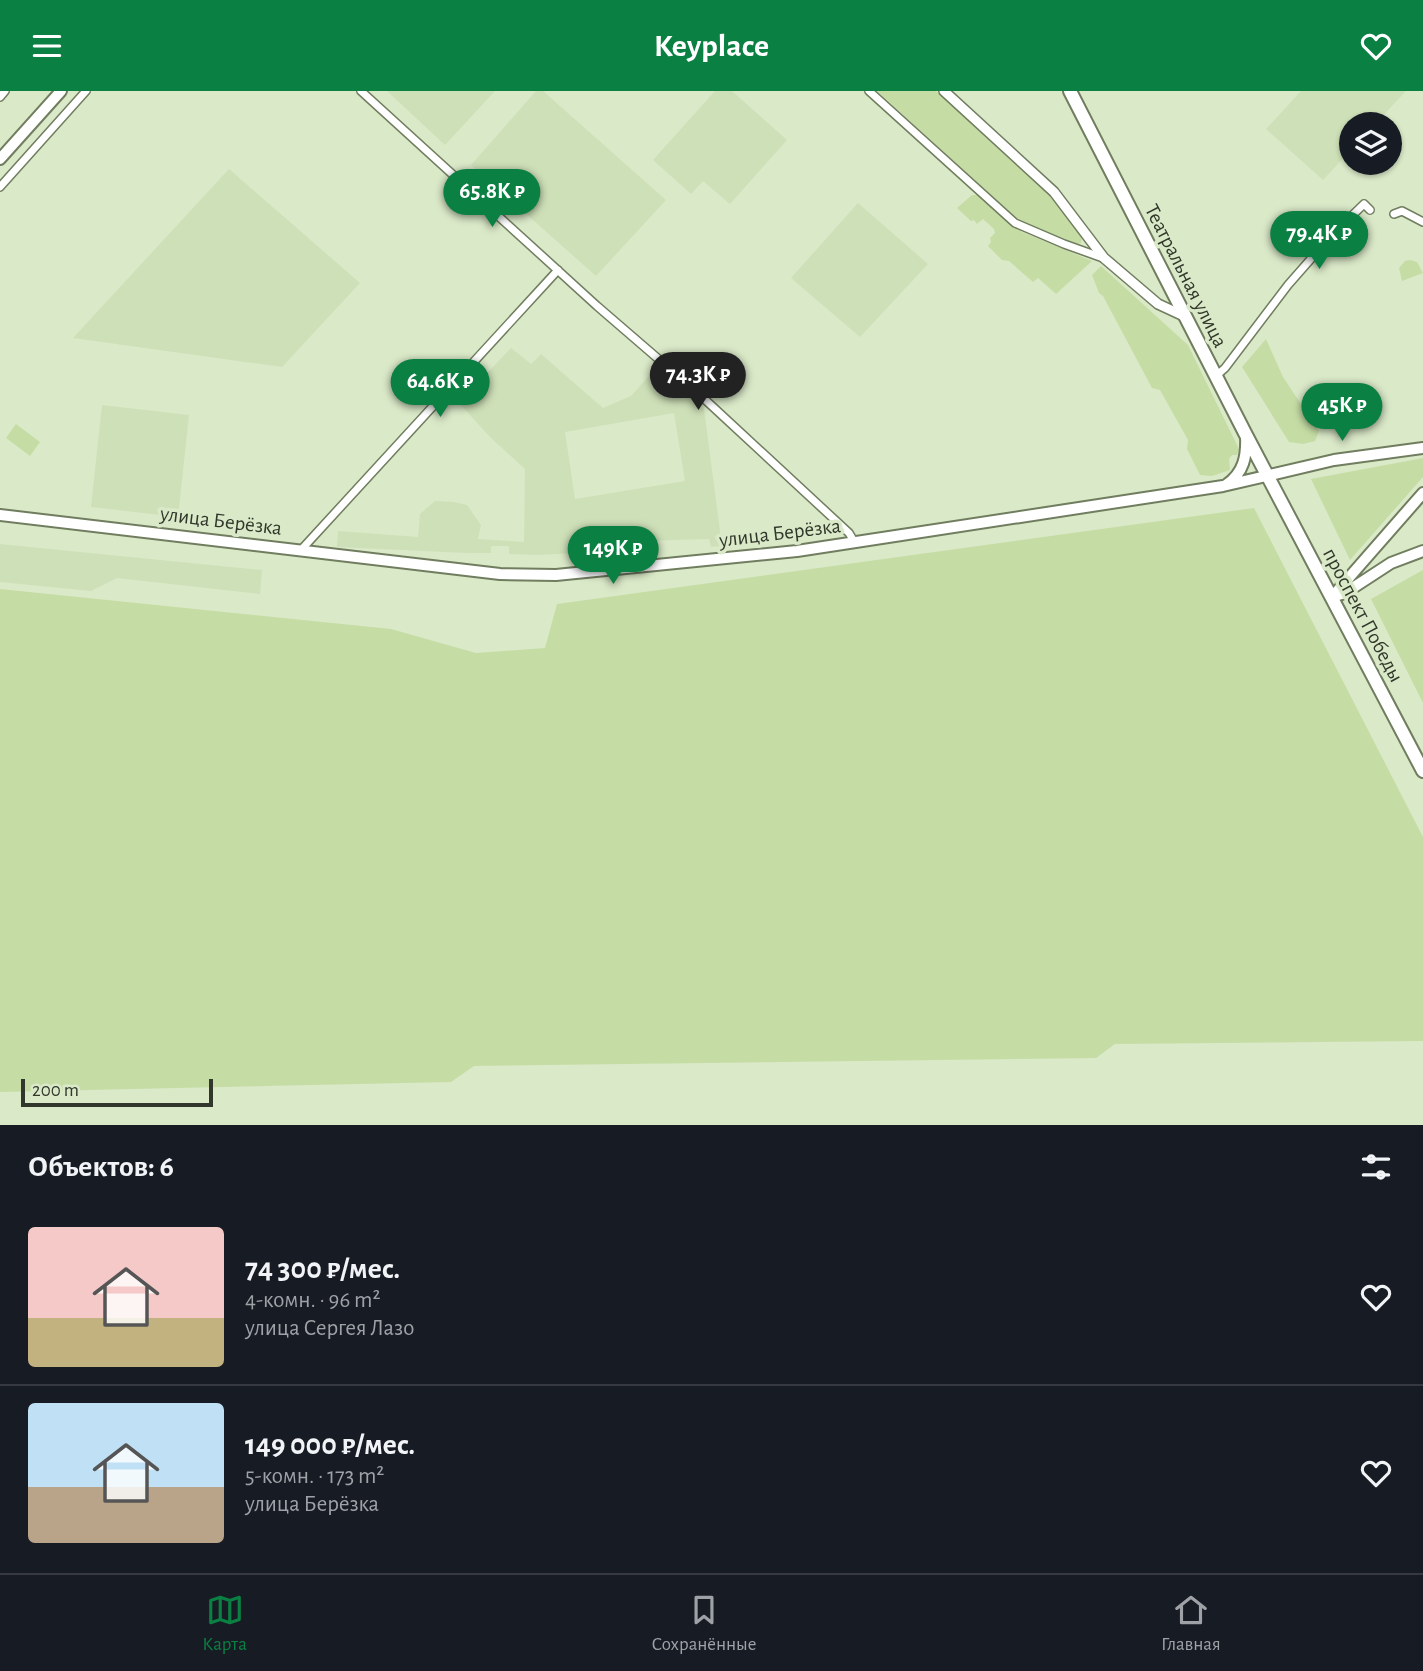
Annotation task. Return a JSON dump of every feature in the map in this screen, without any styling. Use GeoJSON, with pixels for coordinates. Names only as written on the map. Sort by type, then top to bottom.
{"type":"FeatureCollection","features":[{"type":"Feature","properties":{"kind":"main road"},"geometry":{"type":"LineString","coordinates":[[0,159],[61,91]]}},
{"type":"Feature","properties":{"kind":"main road","name":"Театральная улица"},"geometry":{"type":"LineString","coordinates":[[1070,91],[1269,477]]}},
{"type":"Feature","properties":{"kind":"main road"},"geometry":{"type":"LineString","coordinates":[[1223,486],[1234,479],[1243,468],[1247,452],[1246,435]]}},
{"type":"Feature","properties":{"kind":"main road","name":"улица Берёзка"},"geometry":{"type":"LineString","coordinates":[[0,515],[469,571],[531,576],[683,563],[855,543],[1223,486],[1321,463],[1423,448]]}},
{"type":"Feature","properties":{"kind":"main road","name":"проспект Победы"},"geometry":{"type":"LineString","coordinates":[[1269,477],[1423,771]]}},
{"type":"Feature","properties":{"kind":"main road"},"geometry":{"type":"LineString","coordinates":[[1332,597],[1423,493]]}},
{"type":"Feature","properties":{"kind":"main road"},"geometry":{"type":"LineString","coordinates":[[1332,597],[1345,593],[1391,563],[1423,551]]}},
{"type":"Feature","properties":{"kind":"street"},"geometry":{"type":"LineString","coordinates":[[0,97],[5,91]]}},
{"type":"Feature","properties":{"kind":"street"},"geometry":{"type":"LineString","coordinates":[[0,187],[86,91]]}},
{"type":"Feature","properties":{"kind":"street"},"geometry":{"type":"LineString","coordinates":[[361,91],[758,447],[849,533],[855,543]]}},
{"type":"Feature","properties":{"kind":"street"},"geometry":{"type":"LineString","coordinates":[[869,91],[1015,223],[1104,258]]}},
{"type":"Feature","properties":{"kind":"street"},"geometry":{"type":"LineString","coordinates":[[944,91],[1054,191],[1104,258],[1158,304],[1186,317]]}},
{"type":"Feature","properties":{"kind":"street"},"geometry":{"type":"LineString","coordinates":[[1216,376],[1288,285],[1331,236],[1364,204],[1370,210]]}},
{"type":"Feature","properties":{"kind":"street"},"geometry":{"type":"LineString","coordinates":[[1394,214],[1402,211],[1423,222]]}},
{"type":"Feature","properties":{"kind":"street"},"geometry":{"type":"LineString","coordinates":[[301,550],[558,270]]}},
{"type":"Feature","properties":{"kind":"shaded area"},"geometry":{"type":"Polygon","coordinates":[[[387,91],[495,91],[445,145],[387,91]]]}},
{"type":"Feature","properties":{"kind":"shaded area"},"geometry":{"type":"Polygon","coordinates":[[[536,91],[543,91],[666,200],[596,276],[471,165],[536,91]]]}},
{"type":"Feature","properties":{"kind":"shaded area"},"geometry":{"type":"Polygon","coordinates":[[[715,91],[732,91],[787,140],[730,204],[703,181],[691,194],[653,160],[715,91]]]}},
{"type":"Feature","properties":{"kind":"shaded area"},"geometry":{"type":"Polygon","coordinates":[[[877,91],[936,91],[1057,201],[1082,238],[1081,243],[1077,244],[1030,226],[1014,216],[877,91]]]}},
{"type":"Feature","properties":{"kind":"shaded area"},"geometry":{"type":"Polygon","coordinates":[[[1301,91],[1406,91],[1386,112],[1339,112],[1339,163],[1323,180],[1266,129],[1301,91]]]}},
{"type":"Feature","properties":{"kind":"shaded area"},"geometry":{"type":"Polygon","coordinates":[[[229,169],[360,283],[282,367],[73,338],[229,169]]]}},
{"type":"Feature","properties":{"kind":"shaded area"},"geometry":{"type":"Polygon","coordinates":[[[972,195],[978,195],[1022,232],[1092,261],[1056,294],[1038,278],[1033,282],[1009,261],[1002,260],[988,246],[995,233],[994,229],[983,219],[977,224],[974,220],[971,221],[957,208],[972,195]]]}},
{"type":"Feature","properties":{"kind":"shaded area"},"geometry":{"type":"Polygon","coordinates":[[[858,203],[928,264],[860,337],[791,278],[858,203]]]}},
{"type":"Feature","properties":{"kind":"shaded area"},"geometry":{"type":"Polygon","coordinates":[[[1405,261],[1417,262],[1423,273],[1402,281],[1399,268],[1405,261]]]}},
{"type":"Feature","properties":{"kind":"shaded area"},"geometry":{"type":"Polygon","coordinates":[[[1101,266],[1188,345],[1239,449],[1237,455],[1232,455],[1229,459],[1230,470],[1212,476],[1200,475],[1187,449],[1188,440],[1160,390],[1152,388],[1099,293],[1092,275],[1101,266]]]}},
{"type":"Feature","properties":{"kind":"shaded area"},"geometry":{"type":"Polygon","coordinates":[[[1266,339],[1283,377],[1319,431],[1315,441],[1303,444],[1289,442],[1242,367],[1266,339]]]}},
{"type":"Feature","properties":{"kind":"shaded area"},"geometry":{"type":"Polygon","coordinates":[[[511,348],[531,364],[541,354],[603,408],[631,396],[656,368],[704,409],[722,546],[711,547],[709,539],[641,541],[641,550],[538,555],[509,554],[509,546],[491,546],[491,553],[337,547],[338,531],[418,537],[420,514],[435,501],[467,505],[481,525],[478,539],[524,542],[525,469],[491,438],[459,403],[511,348]],[[674,413],[565,432],[575,499],[685,481],[674,413]]]}},
{"type":"Feature","properties":{"kind":"shaded area"},"geometry":{"type":"Polygon","coordinates":[[[102,405],[189,415],[178,517],[91,507],[102,405]]]}},
{"type":"Feature","properties":{"kind":"shaded area"},"geometry":{"type":"Polygon","coordinates":[[[16,424],[40,442],[30,456],[6,438],[16,424]]]}},
{"type":"Feature","properties":{"kind":"shaded area"},"geometry":{"type":"Polygon","coordinates":[[[1423,458],[1423,477],[1350,560],[1311,479],[1423,458]]]}},
{"type":"Feature","properties":{"kind":"shaded area"},"geometry":{"type":"Polygon","coordinates":[[[1254,508],[1423,837],[1423,1041],[1115,1044],[1096,1058],[474,1066],[451,1082],[0,1092],[0,589],[391,629],[476,653],[545,648],[557,604],[1254,508]]]}},
{"type":"Feature","properties":{"kind":"shaded area"},"geometry":{"type":"Polygon","coordinates":[[[0,544],[262,570],[260,594],[117,578],[91,591],[0,582],[0,544]]]}},
{"type":"Feature","properties":{"kind":"shaded area"},"geometry":{"type":"Polygon","coordinates":[[[1423,570],[1423,703],[1371,599],[1423,570]]]}}]}
